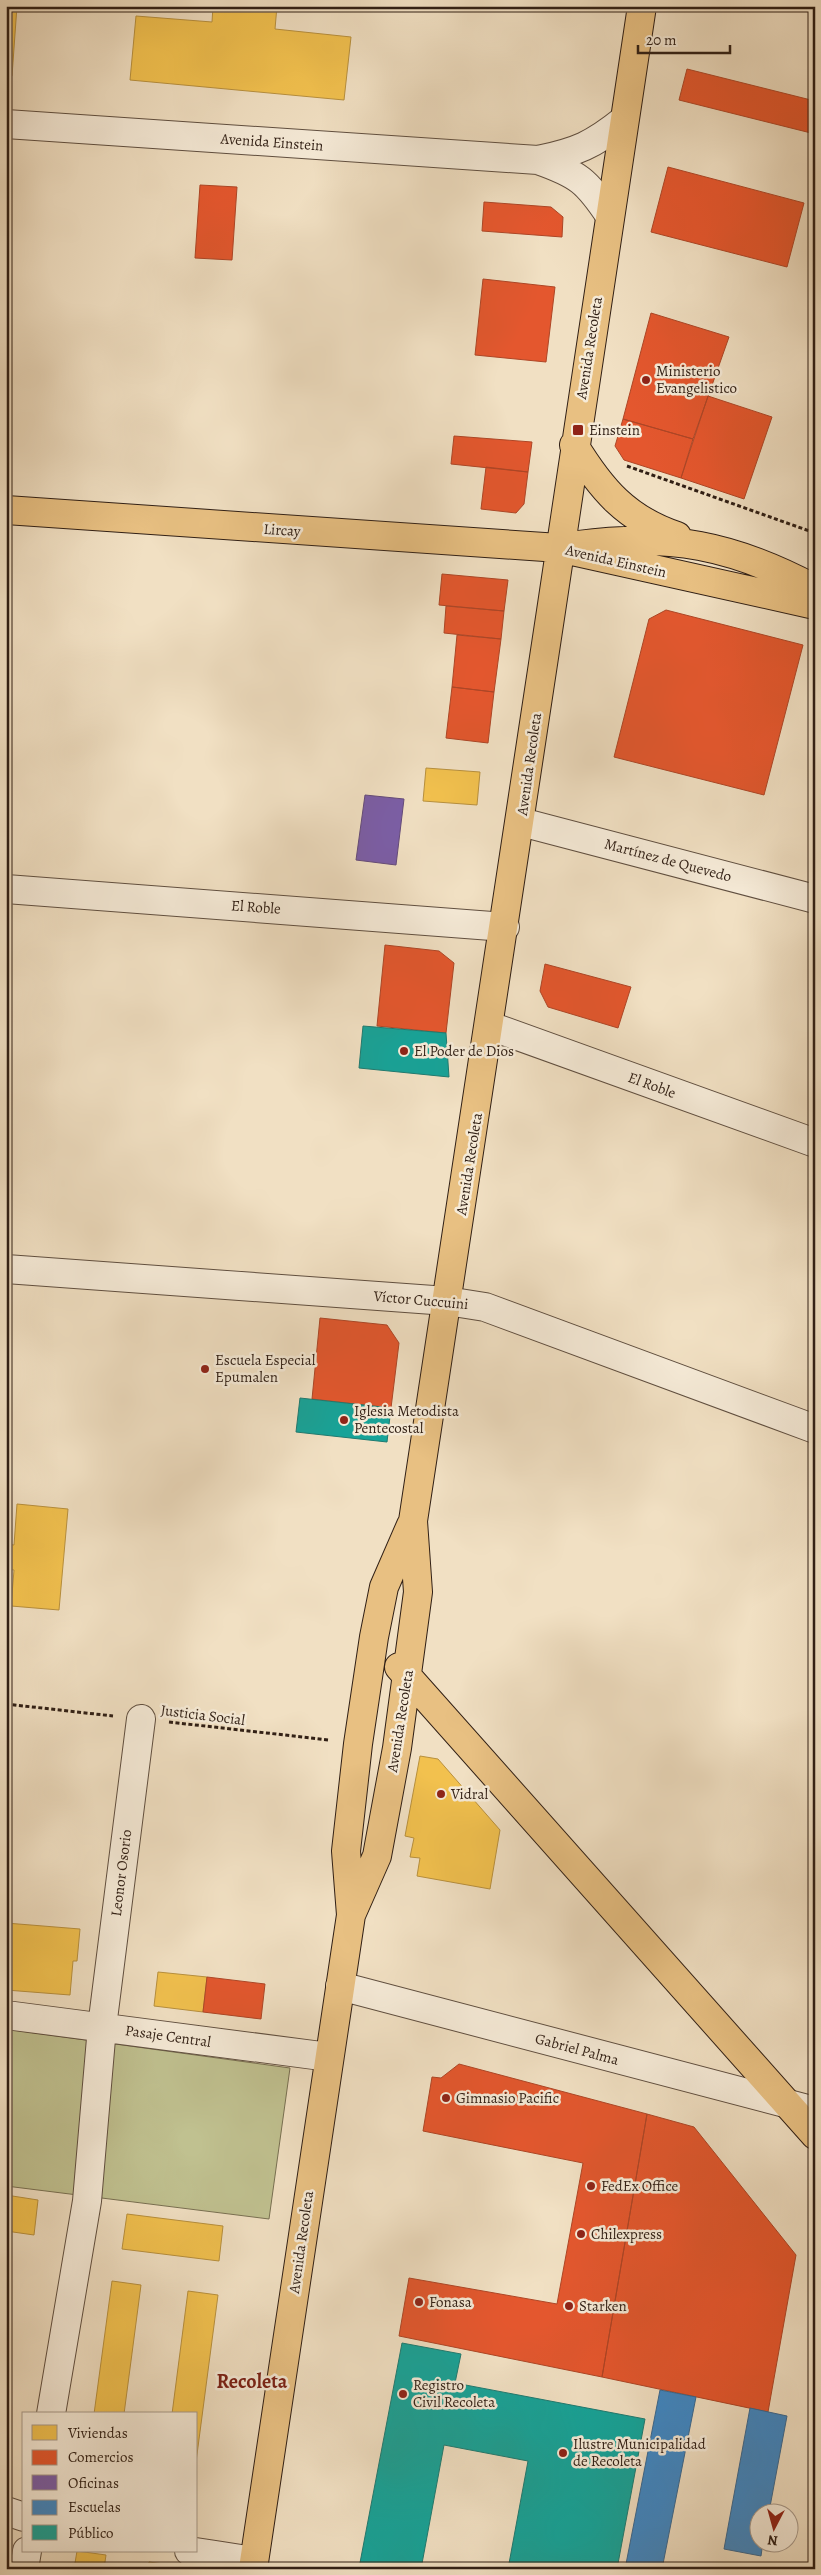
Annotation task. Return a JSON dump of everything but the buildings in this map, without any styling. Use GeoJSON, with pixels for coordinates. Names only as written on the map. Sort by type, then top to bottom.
{"type":"FeatureCollection","features":[{"type":"Feature","properties":{"kind":"main road","name":"Avenida Recoleta"},"geometry":{"type":"LineString","coordinates":[[350,1915],[377,1856],[408,1677],[418,1592],[413,1521],[521,822],[574,445],[642,6]]}},
{"type":"Feature","properties":{"kind":"main road"},"geometry":{"type":"LineString","coordinates":[[574,445],[602,487],[628,511],[660,529],[706,546]]}},
{"type":"Feature","properties":{"kind":"main road","name":"Lircay"},"geometry":{"type":"LineString","coordinates":[[6,510],[559,548]]}},
{"type":"Feature","properties":{"kind":"main road","name":"Avenida Einstein"},"geometry":{"type":"LineString","coordinates":[[559,548],[627,540],[664,541],[706,546],[771,567],[815,589]]}},
{"type":"Feature","properties":{"kind":"main road","name":"Avenida Einstein"},"geometry":{"type":"LineString","coordinates":[[559,548],[815,605]]}},
{"type":"Feature","properties":{"kind":"main road","name":"Avenida Recoleta"},"geometry":{"type":"LineString","coordinates":[[254,2565],[350,1915],[346,1851],[358,1744],[374,1637],[384,1586],[413,1521]]}},
{"type":"Feature","properties":{"kind":"main road"},"geometry":{"type":"LineString","coordinates":[[374,1637],[815,2134]]}},
{"type":"Feature","properties":{"kind":"street","name":"Avenida Einstein"},"geometry":{"type":"LineString","coordinates":[[6,124],[538,160],[570,154],[592,144],[624,120]]}},
{"type":"Feature","properties":{"kind":"street","name":"Avenida Einstein"},"geometry":{"type":"LineString","coordinates":[[538,160],[568,170],[593,190],[610,216]]}},
{"type":"Feature","properties":{"kind":"street","name":"Martínez de Quevedo"},"geometry":{"type":"LineString","coordinates":[[521,822],[815,899]]}},
{"type":"Feature","properties":{"kind":"street","name":"El Roble"},"geometry":{"type":"LineString","coordinates":[[6,889],[505,927]]}},
{"type":"Feature","properties":{"kind":"street","name":"El Roble"},"geometry":{"type":"LineString","coordinates":[[490,1026],[815,1143]]}},
{"type":"Feature","properties":{"kind":"street","name":"Víctor Cuccuini"},"geometry":{"type":"LineString","coordinates":[[6,1269],[447,1301],[485,1307],[514,1316],[815,1429]]}},
{"type":"Feature","properties":{"kind":"street","name":"Leonor Osorio"},"geometry":{"type":"LineString","coordinates":[[51,2412],[88,2201],[102,2027],[141,1719]]}},
{"type":"Feature","properties":{"kind":"street","name":"Gabriel Palma"},"geometry":{"type":"LineString","coordinates":[[340,1986],[815,2111]]}},
{"type":"Feature","properties":{"kind":"street","name":"Pasaje Central"},"geometry":{"type":"LineString","coordinates":[[6,2015],[329,2057]]}},
{"type":"Feature","properties":{"kind":"street"},"geometry":{"type":"LineString","coordinates":[[6,2511],[22,2516]]}},
{"type":"Feature","properties":{"kind":"street"},"geometry":{"type":"LineString","coordinates":[[24,2569],[27,2552]]}},
{"type":"Feature","properties":{"kind":"street"},"geometry":{"type":"LineString","coordinates":[[194,2552],[254,2565]]}},
{"type":"Feature","properties":{"kind":"path"},"geometry":{"type":"LineString","coordinates":[[620,464],[815,533]]}},
{"type":"Feature","properties":{"kind":"path","name":"Justicia Social"},"geometry":{"type":"LineString","coordinates":[[6,1704],[358,1744]]}},
{"type":"Feature","properties":{"kind":"green space"},"geometry":{"type":"Polygon","coordinates":[[[6,2029],[290,2068],[269,2219],[6,2186],[6,2029]]]}},
{"type":"Feature","properties":{"kind":"place","name":"Ministerio Evangelistico"},"geometry":{"type":"Point","coordinates":[646,380]}},
{"type":"Feature","properties":{"kind":"place","name":"Einstein"},"geometry":{"type":"Point","coordinates":[578,430]}},
{"type":"Feature","properties":{"kind":"place","name":"El Poder de Dios"},"geometry":{"type":"Point","coordinates":[404,1051]}},
{"type":"Feature","properties":{"kind":"place","name":"Escuela Especial Epumalen"},"geometry":{"type":"Point","coordinates":[205,1369]}},
{"type":"Feature","properties":{"kind":"place","name":"Iglesia Metodista Pentecostal"},"geometry":{"type":"Point","coordinates":[344,1420]}},
{"type":"Feature","properties":{"kind":"place","name":"Vidral"},"geometry":{"type":"Point","coordinates":[441,1794]}},
{"type":"Feature","properties":{"kind":"place","name":"Gimnasio Pacific"},"geometry":{"type":"Point","coordinates":[446,2098]}},
{"type":"Feature","properties":{"kind":"place","name":"FedEx Office"},"geometry":{"type":"Point","coordinates":[591,2186]}},
{"type":"Feature","properties":{"kind":"place","name":"Chilexpress"},"geometry":{"type":"Point","coordinates":[581,2234]}},
{"type":"Feature","properties":{"kind":"place","name":"Fonasa"},"geometry":{"type":"Point","coordinates":[419,2302]}},
{"type":"Feature","properties":{"kind":"place","name":"Starken"},"geometry":{"type":"Point","coordinates":[569,2306]}},
{"type":"Feature","properties":{"kind":"place","name":"Registro Civil Recoleta"},"geometry":{"type":"Point","coordinates":[403,2394]}},
{"type":"Feature","properties":{"kind":"place","name":"Ilustre Municipalidad de Recoleta"},"geometry":{"type":"Point","coordinates":[563,2453]}},
{"type":"Feature","properties":{"kind":"district","name":"Recoleta"},"geometry":{"type":"Point","coordinates":[252,2381]}}]}
